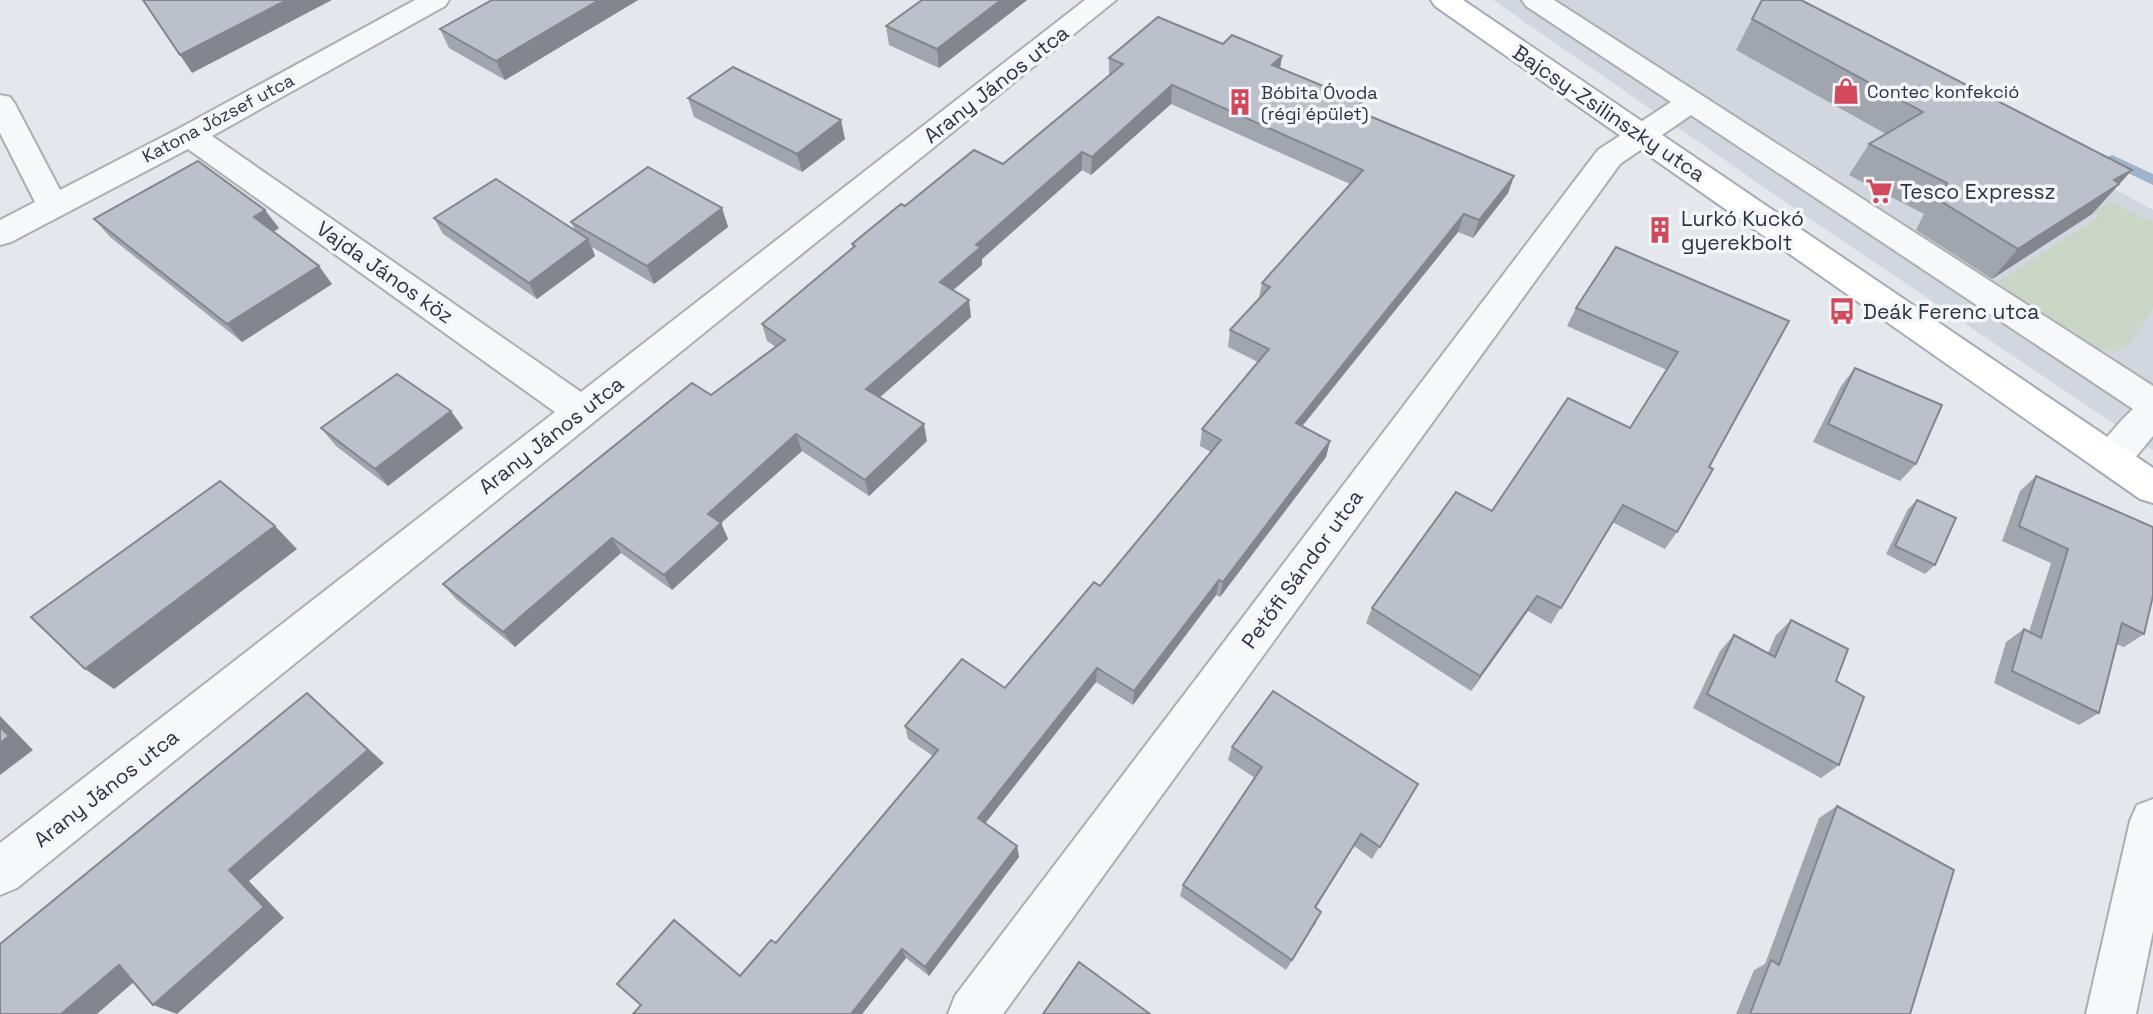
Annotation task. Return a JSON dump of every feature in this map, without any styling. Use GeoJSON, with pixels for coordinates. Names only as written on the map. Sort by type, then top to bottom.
{"type":"FeatureCollection","features":[{"type":"Feature","properties":{"kind":"main road","name":"Bajcsy-Zsilinszky utca"},"geometry":{"type":"LineString","coordinates":[[1446,0],[2153,488]]}},
{"type":"Feature","properties":{"kind":"street","name":"Katona József utca"},"geometry":{"type":"LineString","coordinates":[[0,234],[188,136],[435,0]]}},
{"type":"Feature","properties":{"kind":"street","name":"Arany János utca"},"geometry":{"type":"LineString","coordinates":[[0,872],[1102,0]]}},
{"type":"Feature","properties":{"kind":"street"},"geometry":{"type":"LineString","coordinates":[[1536,0],[2153,404]]}},
{"type":"Feature","properties":{"kind":"street","name":"Petőfi Sándor utca"},"geometry":{"type":"LineString","coordinates":[[973,1014],[1609,157],[1692,102]]}},
{"type":"Feature","properties":{"kind":"street"},"geometry":{"type":"LineString","coordinates":[[0,104],[52,205]]}},
{"type":"Feature","properties":{"kind":"street","name":"Vajda János köz"},"geometry":{"type":"LineString","coordinates":[[188,136],[219,154],[581,411]]}},
{"type":"Feature","properties":{"kind":"street"},"geometry":{"type":"LineString","coordinates":[[2112,459],[2128,437],[2153,413]]}},
{"type":"Feature","properties":{"kind":"street"},"geometry":{"type":"LineString","coordinates":[[2111,1014],[2153,821]]}},
{"type":"Feature","properties":{"kind":"shaded area"},"geometry":{"type":"Polygon","coordinates":[[[1493,0],[1760,0],[2153,210],[2153,450],[1810,219],[1493,0]]]}},
{"type":"Feature","properties":{"kind":"green space"},"geometry":{"type":"Polygon","coordinates":[[[2109,201],[2153,223],[2153,309],[2131,342],[2115,352],[2092,348],[1994,284],[2099,217],[2094,212],[2109,201]]]}},
{"type":"Feature","properties":{"kind":"building"},"geometry":{"type":"Polygon","coordinates":[[[143,0],[287,0],[180,55],[143,0]]]}},
{"type":"Feature","properties":{"kind":"building"},"geometry":{"type":"Polygon","coordinates":[[[492,0],[599,0],[496,61],[440,29],[492,0]]]}},
{"type":"Feature","properties":{"kind":"building"},"geometry":{"type":"Polygon","coordinates":[[[922,0],[1001,0],[937,49],[886,26],[922,0]]]}},
{"type":"Feature","properties":{"kind":"building"},"geometry":{"type":"Polygon","coordinates":[[[1762,0],[1801,0],[2132,170],[2114,180],[2119,184],[2018,249],[1939,200],[1947,183],[1869,144],[1923,112],[1752,19],[1762,0]]]}},
{"type":"Feature","properties":{"kind":"building"},"geometry":{"type":"Polygon","coordinates":[[[1158,17],[1223,44],[1232,35],[1282,56],[1272,65],[1362,102],[1355,110],[1514,176],[1479,220],[1464,214],[1296,423],[1330,441],[1223,582],[1219,580],[1134,691],[1097,668],[978,818],[1017,846],[925,967],[902,949],[851,1014],[633,1014],[641,1005],[617,984],[674,920],[740,976],[771,940],[776,943],[938,750],[905,726],[962,659],[1005,688],[1094,582],[1100,586],[1221,440],[1202,429],[1269,349],[1230,330],[1270,287],[1262,283],[1363,170],[1172,85],[1092,157],[1082,152],[976,245],[981,247],[940,282],[969,300],[866,389],[924,424],[865,480],[796,434],[708,514],[721,523],[664,575],[612,538],[503,632],[443,584],[692,383],[711,395],[785,340],[762,324],[855,246],[852,244],[901,204],[905,206],[974,150],[1003,164],[1123,64],[1109,58],[1158,17]]]}},
{"type":"Feature","properties":{"kind":"building"},"geometry":{"type":"Polygon","coordinates":[[[733,67],[841,120],[797,154],[688,98],[733,67]]]}},
{"type":"Feature","properties":{"kind":"building"},"geometry":{"type":"Polygon","coordinates":[[[198,161],[265,210],[254,217],[319,266],[227,324],[94,219],[198,161]]]}},
{"type":"Feature","properties":{"kind":"building"},"geometry":{"type":"Polygon","coordinates":[[[648,167],[722,208],[647,266],[571,222],[648,167]]]}},
{"type":"Feature","properties":{"kind":"building"},"geometry":{"type":"Polygon","coordinates":[[[496,179],[588,239],[529,283],[434,218],[496,179]]]}},
{"type":"Feature","properties":{"kind":"building"},"geometry":{"type":"Polygon","coordinates":[[[1616,247],[1789,321],[1709,467],[1713,469],[1677,532],[1623,505],[1561,608],[1537,596],[1480,676],[1372,608],[1456,492],[1492,511],[1568,398],[1630,428],[1678,352],[1576,308],[1616,247]]]}},
{"type":"Feature","properties":{"kind":"building"},"geometry":{"type":"Polygon","coordinates":[[[1855,368],[1942,405],[1916,464],[1828,424],[1855,368]]]}},
{"type":"Feature","properties":{"kind":"building"},"geometry":{"type":"Polygon","coordinates":[[[397,374],[451,411],[375,469],[321,428],[397,374]]]}},
{"type":"Feature","properties":{"kind":"building"},"geometry":{"type":"Polygon","coordinates":[[[2036,476],[2153,527],[2153,596],[2144,634],[2122,623],[2099,713],[2012,671],[2024,629],[2041,638],[2068,549],[2019,526],[2036,476]]]}},
{"type":"Feature","properties":{"kind":"building"},"geometry":{"type":"Polygon","coordinates":[[[220,481],[275,526],[85,669],[31,617],[220,481]]]}},
{"type":"Feature","properties":{"kind":"building"},"geometry":{"type":"Polygon","coordinates":[[[1917,500],[1956,518],[1935,565],[1895,546],[1917,500]]]}},
{"type":"Feature","properties":{"kind":"building"},"geometry":{"type":"Polygon","coordinates":[[[1791,620],[1848,649],[1836,681],[1864,697],[1839,765],[1707,694],[1734,635],[1775,657],[1791,620]]]}},
{"type":"Feature","properties":{"kind":"building"},"geometry":{"type":"Polygon","coordinates":[[[1273,691],[1418,784],[1380,847],[1361,834],[1315,907],[1321,912],[1292,960],[1183,885],[1262,767],[1232,747],[1273,691]]]}},
{"type":"Feature","properties":{"kind":"building"},"geometry":{"type":"Polygon","coordinates":[[[307,693],[368,750],[229,870],[264,907],[153,1005],[119,965],[61,1014],[0,1014],[0,944],[307,693]]]}},
{"type":"Feature","properties":{"kind":"building"},"geometry":{"type":"Polygon","coordinates":[[[0,727],[9,736],[0,743],[0,727]]]}},
{"type":"Feature","properties":{"kind":"building"},"geometry":{"type":"Polygon","coordinates":[[[1837,806],[1954,870],[1910,1014],[1750,1014],[1771,960],[1779,965],[1837,806]]]}},
{"type":"Feature","properties":{"kind":"building"},"geometry":{"type":"Polygon","coordinates":[[[1079,962],[1150,1014],[1043,1014],[1079,962]]]}},
{"type":"Feature","properties":{"kind":"waterway"},"geometry":{"type":"LineString","coordinates":[[2112,160],[2153,180]]}},
{"type":"Feature","properties":{"kind":"place","name":"Contec konfekció"},"geometry":{"type":"Point","coordinates":[1846,91]}},
{"type":"Feature","properties":{"kind":"place","name":"Bóbita Óvoda (régi épület)"},"geometry":{"type":"Point","coordinates":[1240,102]}},
{"type":"Feature","properties":{"kind":"place","name":"Tesco Expressz"},"geometry":{"type":"Point","coordinates":[1879,191]}},
{"type":"Feature","properties":{"kind":"place","name":"Lurkó Kuckó gyerekbolt"},"geometry":{"type":"Point","coordinates":[1660,230]}},
{"type":"Feature","properties":{"kind":"place","name":"Deák Ferenc utca"},"geometry":{"type":"Point","coordinates":[1842,311]}}]}
